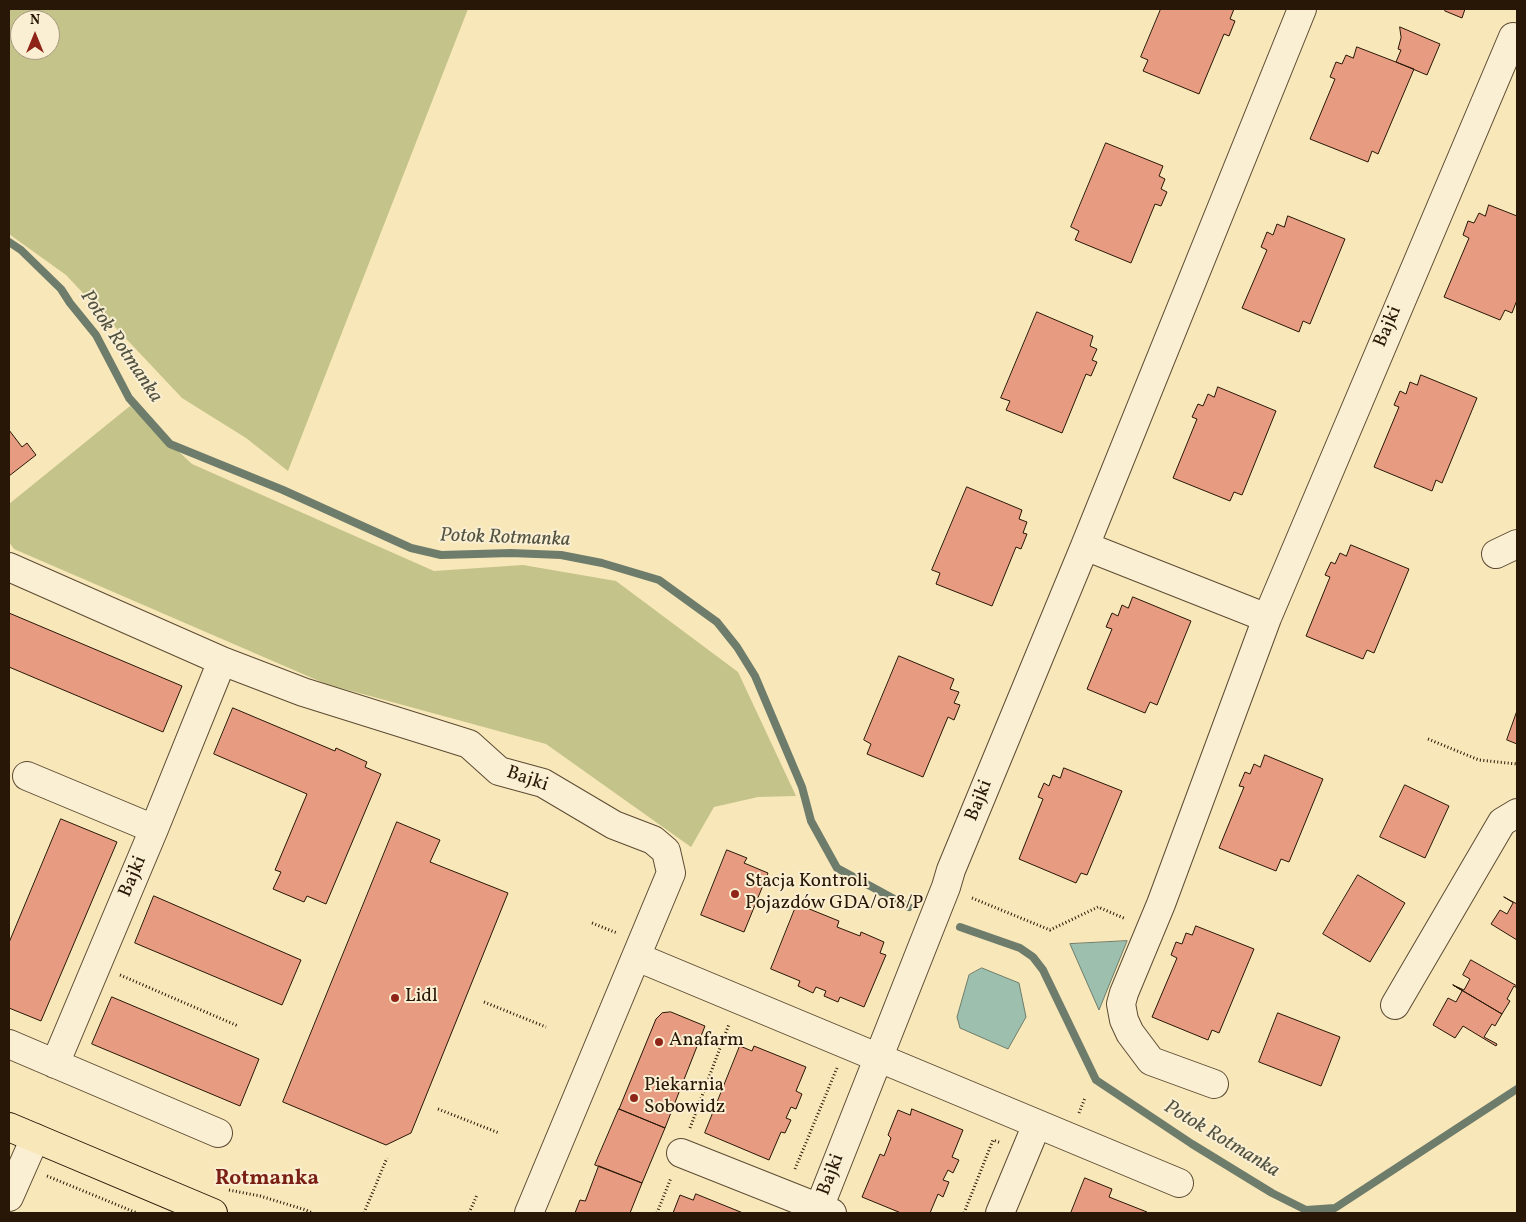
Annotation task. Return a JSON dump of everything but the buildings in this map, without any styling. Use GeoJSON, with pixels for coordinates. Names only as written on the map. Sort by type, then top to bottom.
{"type":"FeatureCollection","features":[{"type":"Feature","properties":{"kind":"main road"},"geometry":{"type":"LineString","coordinates":[[9,1127],[213,1213]]}},
{"type":"Feature","properties":{"kind":"street","name":"Bajki"},"geometry":{"type":"LineString","coordinates":[[681,1152],[785,1194],[823,1212],[877,1058],[946,887],[951,870],[1085,546],[1302,9]]}},
{"type":"Feature","properties":{"kind":"street","name":"Bajki"},"geometry":{"type":"LineString","coordinates":[[1214,1084],[1151,1061],[1130,1033],[1124,1020],[1121,1004],[1124,993],[1161,904],[1267,618],[1514,37]]}},
{"type":"Feature","properties":{"kind":"street"},"geometry":{"type":"LineString","coordinates":[[1085,546],[1267,618]]}},
{"type":"Feature","properties":{"kind":"street","name":"Bajki"},"geometry":{"type":"LineString","coordinates":[[9,566],[222,661],[303,692],[469,744],[499,771],[544,783],[614,825],[653,840],[666,852],[671,873],[529,1213]]}},
{"type":"Feature","properties":{"kind":"street","name":"Bajki"},"geometry":{"type":"LineString","coordinates":[[55,1064],[222,661]]}},
{"type":"Feature","properties":{"kind":"street"},"geometry":{"type":"LineString","coordinates":[[27,776],[154,829]]}},
{"type":"Feature","properties":{"kind":"street"},"geometry":{"type":"LineString","coordinates":[[1395,1005],[1502,822],[1517,813]]}},
{"type":"Feature","properties":{"kind":"street"},"geometry":{"type":"LineString","coordinates":[[637,957],[1180,1183]]}},
{"type":"Feature","properties":{"kind":"street"},"geometry":{"type":"LineString","coordinates":[[9,1044],[218,1134]]}},
{"type":"Feature","properties":{"kind":"street"},"geometry":{"type":"LineString","coordinates":[[1000,1213],[1036,1124]]}},
{"type":"Feature","properties":{"kind":"street"},"geometry":{"type":"LineString","coordinates":[[9,1197],[35,1138]]}},
{"type":"Feature","properties":{"kind":"path"},"geometry":{"type":"LineString","coordinates":[[1428,739],[1479,760],[1517,764]]}},
{"type":"Feature","properties":{"kind":"path"},"geometry":{"type":"LineString","coordinates":[[946,887],[1050,930],[1098,906],[1150,930]]}},
{"type":"Feature","properties":{"kind":"path"},"geometry":{"type":"LineString","coordinates":[[592,923],[619,934]]}},
{"type":"Feature","properties":{"kind":"path"},"geometry":{"type":"LineString","coordinates":[[97,965],[238,1026]]}},
{"type":"Feature","properties":{"kind":"path"},"geometry":{"type":"LineString","coordinates":[[657,1213],[738,1000]]}},
{"type":"Feature","properties":{"kind":"path"},"geometry":{"type":"LineString","coordinates":[[484,1002],[546,1027]]}},
{"type":"Feature","properties":{"kind":"path"},"geometry":{"type":"LineString","coordinates":[[785,1194],[847,1045]]}},
{"type":"Feature","properties":{"kind":"path"},"geometry":{"type":"LineString","coordinates":[[438,1109],[499,1134]]}},
{"type":"Feature","properties":{"kind":"path"},"geometry":{"type":"LineString","coordinates":[[364,1213],[387,1158]]}},
{"type":"Feature","properties":{"kind":"path"},"geometry":{"type":"LineString","coordinates":[[23,1166],[137,1213]]}},
{"type":"Feature","properties":{"kind":"path"},"geometry":{"type":"LineString","coordinates":[[469,1213],[477,1195]]}},
{"type":"Feature","properties":{"kind":"shaded area"},"geometry":{"type":"Polygon","coordinates":[[[9,9],[468,9],[288,471],[246,438],[182,398],[66,275],[9,234],[9,9]]]}},
{"type":"Feature","properties":{"kind":"shaded area"},"geometry":{"type":"Polygon","coordinates":[[[130,406],[192,464],[434,571],[523,565],[616,581],[738,672],[796,796],[758,797],[714,807],[691,847],[546,744],[326,684],[14,549],[9,542],[9,504],[130,406]]]}},
{"type":"Feature","properties":{"kind":"shaded area"},"geometry":{"type":"Polygon","coordinates":[[[1127,941],[1099,1010],[1070,944],[1127,941]]]}},
{"type":"Feature","properties":{"kind":"shaded area"},"geometry":{"type":"Polygon","coordinates":[[[982,968],[1019,983],[1026,1017],[1008,1049],[960,1028],[957,1017],[969,975],[982,968]]]}},
{"type":"Feature","properties":{"kind":"waterway","name":"Potok Rotmanka"},"geometry":{"type":"LineString","coordinates":[[9,242],[21,250],[61,289],[96,335],[129,398],[170,444],[283,490],[411,548],[441,555],[511,553],[561,555],[602,563],[659,580],[717,622],[737,647],[755,676],[802,787],[811,821],[837,868],[909,907]]}},
{"type":"Feature","properties":{"kind":"waterway","name":"Potok Rotmanka"},"geometry":{"type":"LineString","coordinates":[[960,927],[1020,948],[1033,957],[1043,970],[1096,1080],[1192,1144],[1272,1193],[1306,1210],[1335,1208],[1517,1089]]}},
{"type":"Feature","properties":{"kind":"place","name":"Stacja Kontroli Pojazdów GDA/018/P"},"geometry":{"type":"Point","coordinates":[735,894]}},
{"type":"Feature","properties":{"kind":"place","name":"Lidl"},"geometry":{"type":"Point","coordinates":[395,998]}},
{"type":"Feature","properties":{"kind":"place","name":"Anafarm"},"geometry":{"type":"Point","coordinates":[659,1042]}},
{"type":"Feature","properties":{"kind":"place","name":"Piekarnia Sobowidz"},"geometry":{"type":"Point","coordinates":[634,1098]}},
{"type":"Feature","properties":{"kind":"district","name":"Rotmanka"},"geometry":{"type":"Point","coordinates":[267,1180]}}]}
